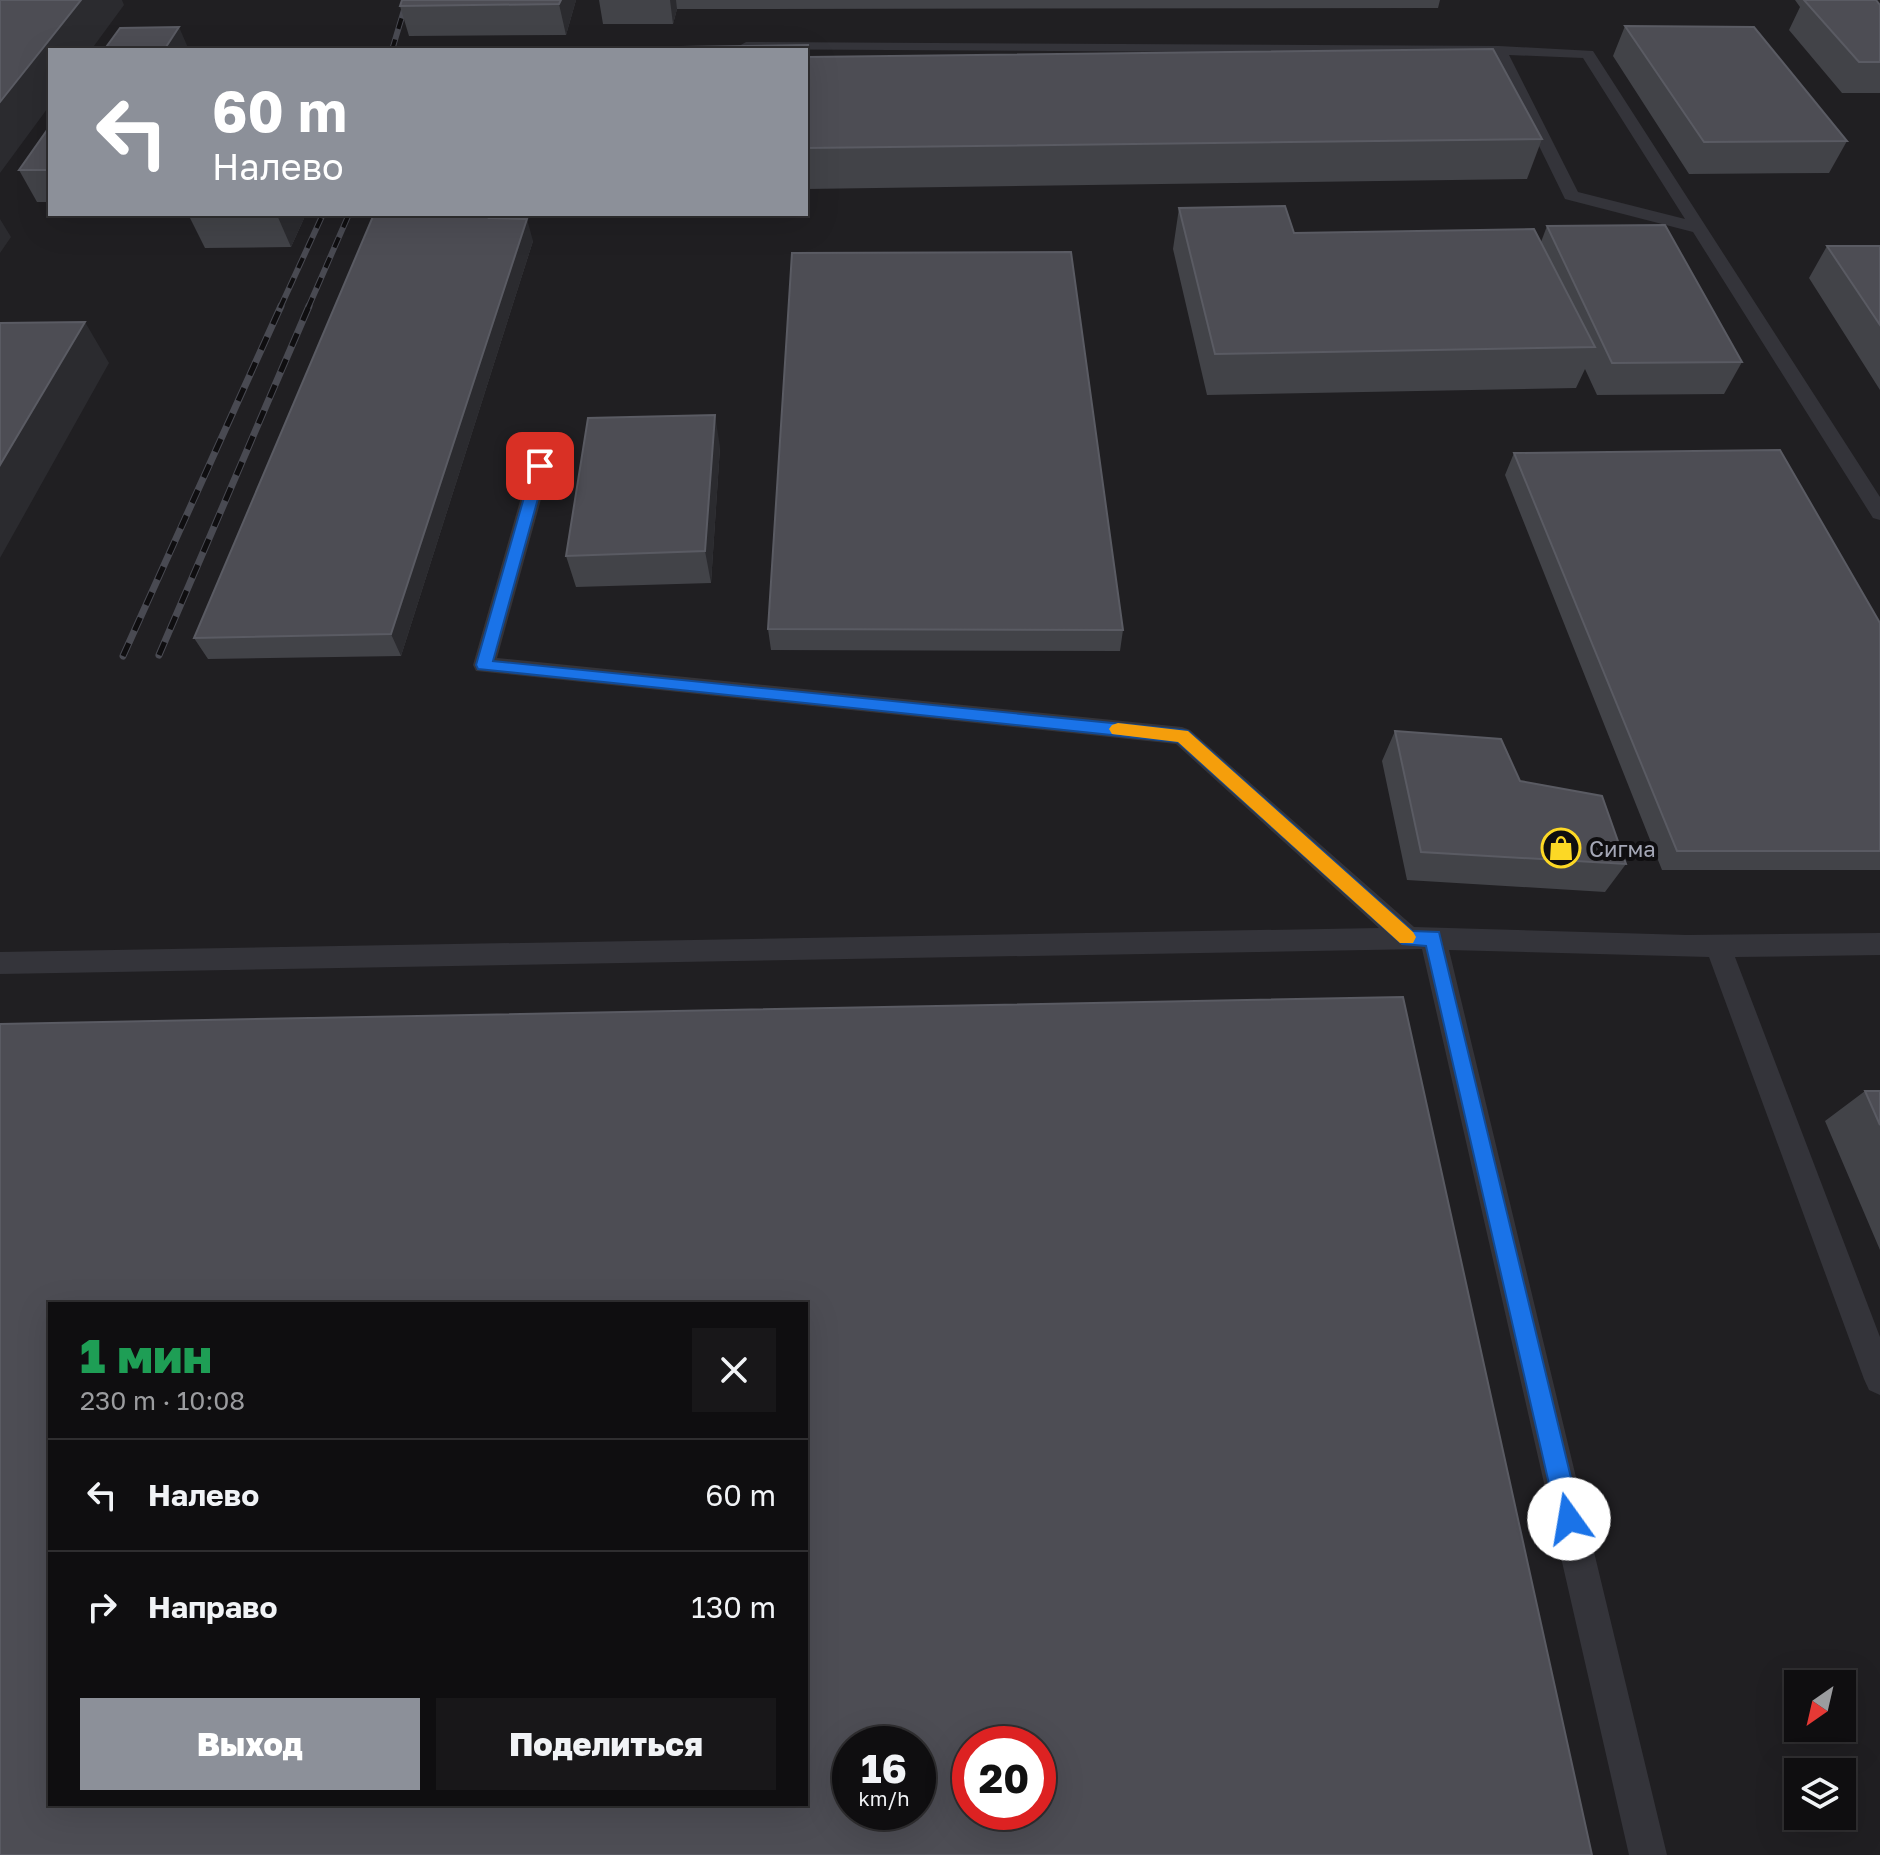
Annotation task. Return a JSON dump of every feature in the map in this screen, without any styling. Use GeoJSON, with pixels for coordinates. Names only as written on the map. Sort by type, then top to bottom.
{"type":"FeatureCollection","features":[{"type":"Feature","properties":{"kind":"lane"},"geometry":{"type":"LineString","coordinates":[[746,46],[1499,50],[1588,54],[1880,513]]}},
{"type":"Feature","properties":{"kind":"lane"},"geometry":{"type":"LineString","coordinates":[[1499,50],[1571,195],[1699,228]]}},
{"type":"Feature","properties":{"kind":"lane"},"geometry":{"type":"LineString","coordinates":[[548,438],[484,665],[1182,736],[1421,938],[1648,1855]]}},
{"type":"Feature","properties":{"kind":"lane"},"geometry":{"type":"LineString","coordinates":[[0,963],[1421,938],[1718,946],[1880,944]]}},
{"type":"Feature","properties":{"kind":"lane"},"geometry":{"type":"LineString","coordinates":[[1718,946],[1880,1379]]}},
{"type":"Feature","properties":{"kind":"shaded area"},"geometry":{"type":"Polygon","coordinates":[[[0,0],[1880,0],[1880,1855],[0,1855],[0,0]]]}},
{"type":"Feature","properties":{"kind":"building"},"geometry":{"type":"Polygon","coordinates":[[[0,0],[81,0],[0,102],[0,0]]]}},
{"type":"Feature","properties":{"kind":"building"},"geometry":{"type":"Polygon","coordinates":[[[402,0],[561,0],[559,4],[400,6],[402,0]]]}},
{"type":"Feature","properties":{"kind":"building"},"geometry":{"type":"Polygon","coordinates":[[[1804,0],[1876,0],[1880,5],[1880,62],[1859,62],[1804,0]]]}},
{"type":"Feature","properties":{"kind":"building"},"geometry":{"type":"Polygon","coordinates":[[[1625,26],[1754,27],[1847,141],[1704,142],[1625,26]]]}},
{"type":"Feature","properties":{"kind":"building"},"geometry":{"type":"Polygon","coordinates":[[[179,27],[165,48],[105,48],[120,28],[179,27]]]}},
{"type":"Feature","properties":{"kind":"building"},"geometry":{"type":"Polygon","coordinates":[[[808,45],[808,48],[615,48],[808,45]]]}},
{"type":"Feature","properties":{"kind":"building"},"geometry":{"type":"Polygon","coordinates":[[[1493,49],[1542,139],[808,148],[808,57],[1493,49]]]}},
{"type":"Feature","properties":{"kind":"building"},"geometry":{"type":"Polygon","coordinates":[[[48,129],[48,170],[19,170],[48,129]]]}},
{"type":"Feature","properties":{"kind":"building"},"geometry":{"type":"Polygon","coordinates":[[[1285,206],[1294,233],[1534,229],[1595,347],[1215,354],[1179,208],[1285,206]]]}},
{"type":"Feature","properties":{"kind":"building"},"geometry":{"type":"Polygon","coordinates":[[[373,216],[527,219],[391,634],[194,638],[373,216]]]}},
{"type":"Feature","properties":{"kind":"building"},"geometry":{"type":"Polygon","coordinates":[[[1665,225],[1742,362],[1612,363],[1547,226],[1665,225]]]}},
{"type":"Feature","properties":{"kind":"building"},"geometry":{"type":"Polygon","coordinates":[[[1827,246],[1880,246],[1880,325],[1827,246]]]}},
{"type":"Feature","properties":{"kind":"building"},"geometry":{"type":"Polygon","coordinates":[[[1071,252],[1123,630],[768,629],[792,253],[1071,252]]]}},
{"type":"Feature","properties":{"kind":"building"},"geometry":{"type":"Polygon","coordinates":[[[85,322],[0,465],[0,323],[85,322]]]}},
{"type":"Feature","properties":{"kind":"building"},"geometry":{"type":"Polygon","coordinates":[[[715,415],[705,551],[566,556],[588,418],[715,415]]]}},
{"type":"Feature","properties":{"kind":"building"},"geometry":{"type":"Polygon","coordinates":[[[1780,450],[1880,623],[1880,851],[1677,851],[1514,453],[1780,450]]]}},
{"type":"Feature","properties":{"kind":"building"},"geometry":{"type":"Polygon","coordinates":[[[1395,731],[1501,739],[1520,781],[1602,796],[1626,864],[1421,852],[1395,731]]]}},
{"type":"Feature","properties":{"kind":"building"},"geometry":{"type":"Polygon","coordinates":[[[1403,997],[1592,1855],[0,1855],[0,1024],[1403,997]]]}},
{"type":"Feature","properties":{"kind":"building"},"geometry":{"type":"Polygon","coordinates":[[[1865,1091],[1880,1091],[1880,1125],[1865,1091]]]}},
{"type":"Feature","properties":{"kind":"railway"},"geometry":{"type":"LineString","coordinates":[[393,48],[407,0]]}},
{"type":"Feature","properties":{"kind":"railway"},"geometry":{"type":"LineString","coordinates":[[280,308],[322,216]]}},
{"type":"Feature","properties":{"kind":"railway"},"geometry":{"type":"LineString","coordinates":[[308,308],[348,216]]}},
{"type":"Feature","properties":{"kind":"railway"},"geometry":{"type":"LineString","coordinates":[[123,656],[281,306]]}},
{"type":"Feature","properties":{"kind":"railway"},"geometry":{"type":"LineString","coordinates":[[159,655],[309,306]]}},
{"type":"Feature","properties":{"kind":"slow traffic"},"geometry":{"type":"LineString","coordinates":[[1118,729],[1182,736],[1407,937]]}},
{"type":"Feature","properties":{"kind":"place","name":"Сигма"},"geometry":{"type":"Point","coordinates":[1561,848]}},
{"type":"Feature","properties":{"kind":"route"},"geometry":{"type":"LineString","coordinates":[[540,466],[484,665],[1182,736],[1408,938],[1433,938],[1569,1519]]}}]}
